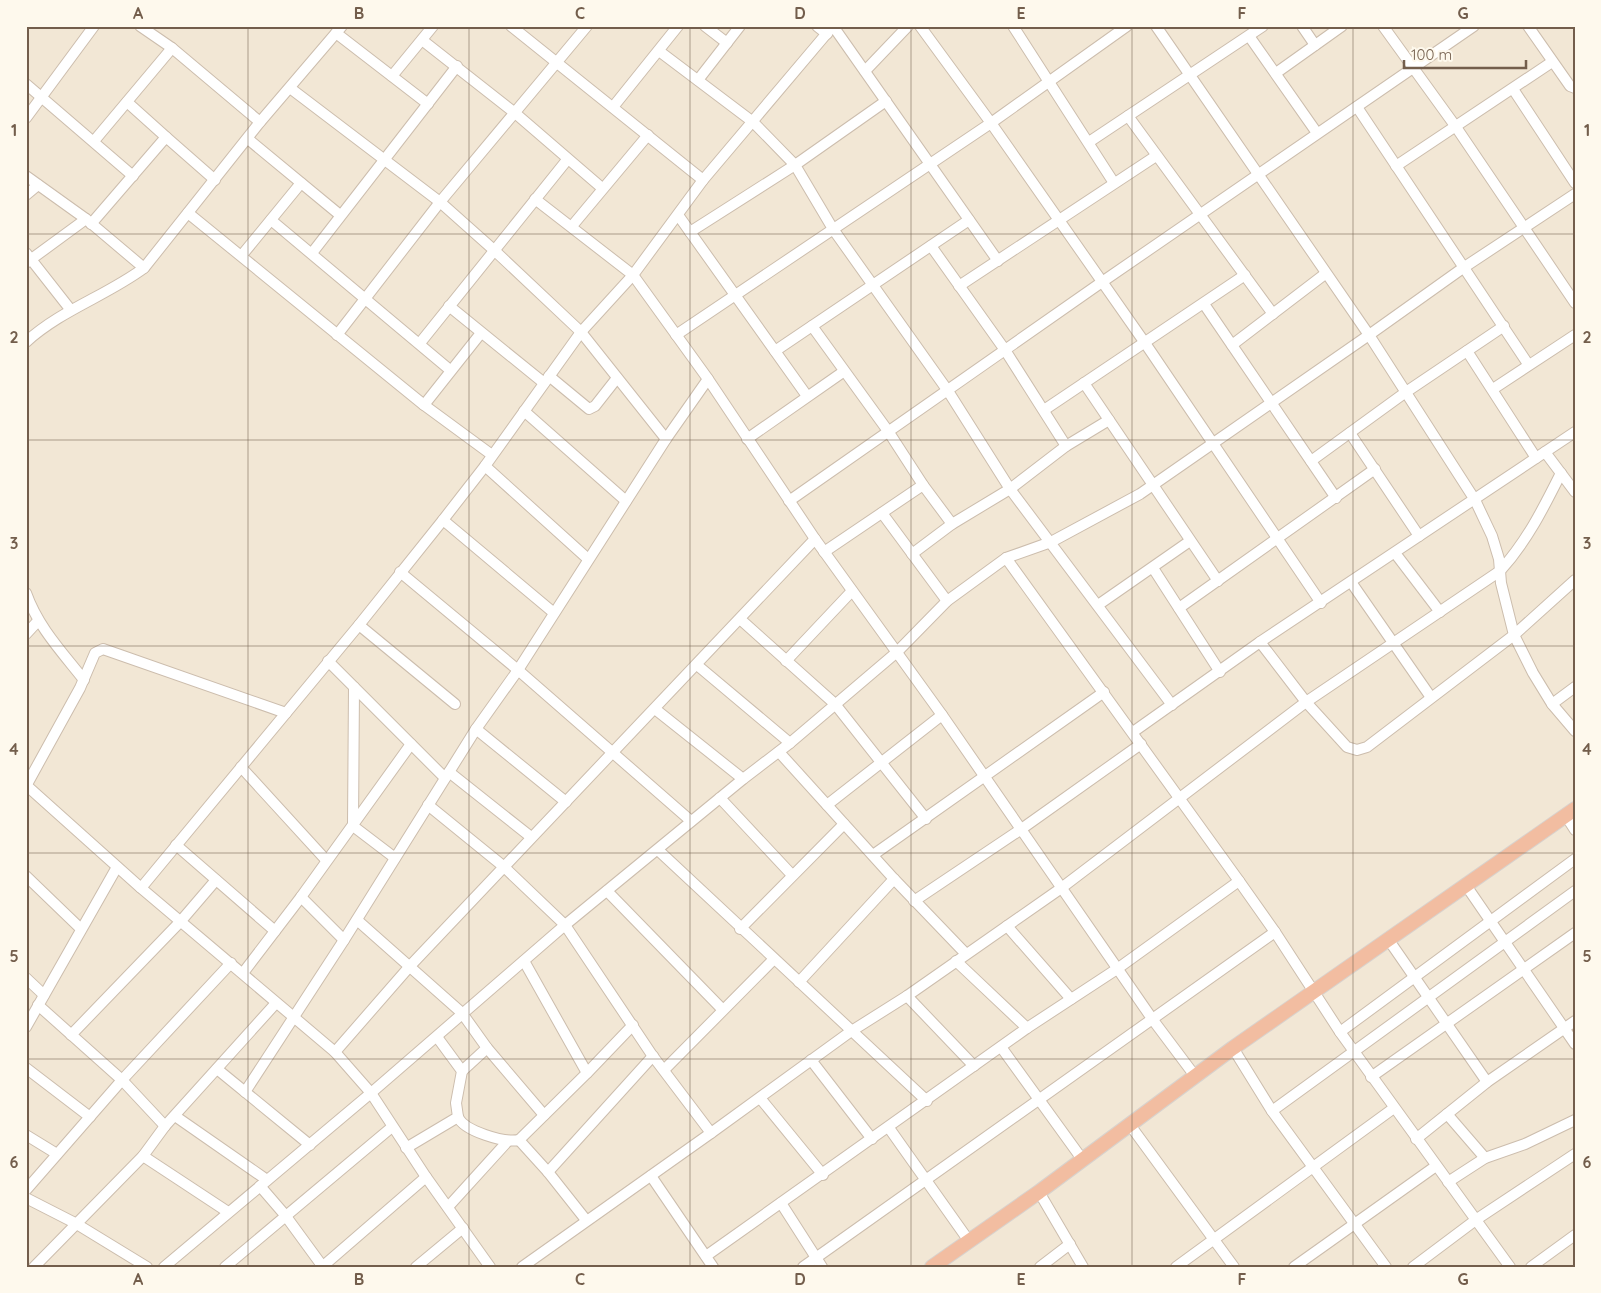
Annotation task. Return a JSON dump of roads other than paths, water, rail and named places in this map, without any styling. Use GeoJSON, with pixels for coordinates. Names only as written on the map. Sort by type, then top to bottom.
{"type":"FeatureCollection","features":[{"type":"Feature","properties":{"kind":"highway"},"geometry":{"type":"LineString","coordinates":[[932,1267],[1039,1192],[1233,1048],[1465,884],[1570,813]]}},
{"type":"Feature","properties":{"kind":"street"},"geometry":{"type":"LineString","coordinates":[[26,118],[94,26]]}},
{"type":"Feature","properties":{"kind":"street"},"geometry":{"type":"LineString","coordinates":[[140,26],[172,48],[260,122]]}},
{"type":"Feature","properties":{"kind":"street"},"geometry":{"type":"LineString","coordinates":[[392,76],[433,26]]}},
{"type":"Feature","properties":{"kind":"street"},"geometry":{"type":"LineString","coordinates":[[512,26],[702,180]]}},
{"type":"Feature","properties":{"kind":"street"},"geometry":{"type":"LineString","coordinates":[[336,335],[440,202],[587,26]]}},
{"type":"Feature","properties":{"kind":"street"},"geometry":{"type":"LineString","coordinates":[[613,107],[678,26]]}},
{"type":"Feature","properties":{"kind":"street"},"geometry":{"type":"LineString","coordinates":[[706,26],[726,43]]}},
{"type":"Feature","properties":{"kind":"street"},"geometry":{"type":"LineString","coordinates":[[698,80],[740,26]]}},
{"type":"Feature","properties":{"kind":"street"},"geometry":{"type":"LineString","coordinates":[[817,26],[831,29],[865,71],[998,261]]}},
{"type":"Feature","properties":{"kind":"street"},"geometry":{"type":"LineString","coordinates":[[865,71],[908,26]]}},
{"type":"Feature","properties":{"kind":"street"},"geometry":{"type":"LineString","coordinates":[[920,26],[1060,220],[1213,442],[1276,540],[1321,603]]}},
{"type":"Feature","properties":{"kind":"street"},"geometry":{"type":"LineString","coordinates":[[1013,26],[1114,183]]}},
{"type":"Feature","properties":{"kind":"street"},"geometry":{"type":"LineString","coordinates":[[676,334],[930,165],[1127,26]]}},
{"type":"Feature","properties":{"kind":"street"},"geometry":{"type":"LineString","coordinates":[[1156,26],[1369,336],[1475,500],[1492,536],[1499,559],[1500,572],[1514,635],[1533,674],[1552,704],[1575,731]]}},
{"type":"Feature","properties":{"kind":"street"},"geometry":{"type":"LineString","coordinates":[[1088,142],[1263,26]]}},
{"type":"Feature","properties":{"kind":"street"},"geometry":{"type":"LineString","coordinates":[[1302,26],[1315,45]]}},
{"type":"Feature","properties":{"kind":"street"},"geometry":{"type":"LineString","coordinates":[[1276,73],[1342,26]]}},
{"type":"Feature","properties":{"kind":"street"},"geometry":{"type":"LineString","coordinates":[[1383,26],[1456,127],[1575,303]]}},
{"type":"Feature","properties":{"kind":"street"},"geometry":{"type":"LineString","coordinates":[[789,501],[1257,174],[1474,26]]}},
{"type":"Feature","properties":{"kind":"street"},"geometry":{"type":"LineString","coordinates":[[1528,26],[1570,86],[1575,88]]}},
{"type":"Feature","properties":{"kind":"street"},"geometry":{"type":"LineString","coordinates":[[141,888],[359,625],[443,520],[485,466],[581,332],[633,275],[702,180],[831,29]]}},
{"type":"Feature","properties":{"kind":"street"},"geometry":{"type":"LineString","coordinates":[[26,342],[70,309],[106,293],[144,268],[260,122],[339,30],[428,104]]}},
{"type":"Feature","properties":{"kind":"street"},"geometry":{"type":"LineString","coordinates":[[1249,36],[1317,133]]}},
{"type":"Feature","properties":{"kind":"street"},"geometry":{"type":"LineString","coordinates":[[422,40],[457,66],[602,188]]}},
{"type":"Feature","properties":{"kind":"street"},"geometry":{"type":"LineString","coordinates":[[94,141],[172,48]]}},
{"type":"Feature","properties":{"kind":"street"},"geometry":{"type":"LineString","coordinates":[[659,51],[753,122],[795,164],[833,229],[948,391],[1010,489],[1172,705]]}},
{"type":"Feature","properties":{"kind":"street"},"geometry":{"type":"LineString","coordinates":[[1396,166],[1552,62]]}},
{"type":"Feature","properties":{"kind":"street"},"geometry":{"type":"LineString","coordinates":[[312,253],[457,66]]}},
{"type":"Feature","properties":{"kind":"street"},"geometry":{"type":"LineString","coordinates":[[26,84],[133,176]]}},
{"type":"Feature","properties":{"kind":"street"},"geometry":{"type":"LineString","coordinates":[[290,88],[440,202],[495,250],[581,332],[666,439]]}},
{"type":"Feature","properties":{"kind":"street"},"geometry":{"type":"LineString","coordinates":[[1513,89],[1575,183]]}},
{"type":"Feature","properties":{"kind":"street"},"geometry":{"type":"LineString","coordinates":[[690,232],[795,164],[886,101]]}},
{"type":"Feature","properties":{"kind":"street"},"geometry":{"type":"LineString","coordinates":[[127,102],[215,180]]}},
{"type":"Feature","properties":{"kind":"street"},"geometry":{"type":"LineString","coordinates":[[1357,107],[1528,364]]}},
{"type":"Feature","properties":{"kind":"street"},"geometry":{"type":"LineString","coordinates":[[1128,116],[1273,314]]}},
{"type":"Feature","properties":{"kind":"street"},"geometry":{"type":"LineString","coordinates":[[572,226],[602,188],[648,136]]}},
{"type":"Feature","properties":{"kind":"street"},"geometry":{"type":"LineString","coordinates":[[70,309],[28,259],[88,222],[133,176],[166,137]]}},
{"type":"Feature","properties":{"kind":"street"},"geometry":{"type":"LineString","coordinates":[[248,139],[340,215]]}},
{"type":"Feature","properties":{"kind":"street"},"geometry":{"type":"LineString","coordinates":[[959,286],[1156,156]]}},
{"type":"Feature","properties":{"kind":"street"},"geometry":{"type":"LineString","coordinates":[[420,343],[567,160]]}},
{"type":"Feature","properties":{"kind":"street"},"geometry":{"type":"LineString","coordinates":[[26,176],[88,222],[144,268]]}},
{"type":"Feature","properties":{"kind":"street"},"geometry":{"type":"LineString","coordinates":[[242,255],[300,183]]}},
{"type":"Feature","properties":{"kind":"street"},"geometry":{"type":"LineString","coordinates":[[26,195],[38,185]]}},
{"type":"Feature","properties":{"kind":"street"},"geometry":{"type":"LineString","coordinates":[[164,1267],[437,1037],[462,1013],[565,925],[691,821],[790,743],[897,652],[948,601],[1006,558],[1051,542],[1154,484],[1369,336],[1463,268],[1575,194]]}},
{"type":"Feature","properties":{"kind":"street"},"geometry":{"type":"LineString","coordinates":[[535,199],[633,275],[708,380],[824,552],[942,714],[1116,969],[1195,1076]]}},
{"type":"Feature","properties":{"kind":"street"},"geometry":{"type":"LineString","coordinates":[[188,212],[336,335],[424,405],[492,455]]}},
{"type":"Feature","properties":{"kind":"street"},"geometry":{"type":"LineString","coordinates":[[678,215],[807,396]]}},
{"type":"Feature","properties":{"kind":"street"},"geometry":{"type":"LineString","coordinates":[[271,220],[450,370]]}},
{"type":"Feature","properties":{"kind":"street"},"geometry":{"type":"LineString","coordinates":[[775,350],[969,220]]}},
{"type":"Feature","properties":{"kind":"street"},"geometry":{"type":"LineString","coordinates":[[931,246],[1005,350],[1066,446]]}},
{"type":"Feature","properties":{"kind":"street"},"geometry":{"type":"LineString","coordinates":[[1232,344],[1326,274]]}},
{"type":"Feature","properties":{"kind":"street"},"geometry":{"type":"LineString","coordinates":[[1044,410],[1245,275]]}},
{"type":"Feature","properties":{"kind":"street"},"geometry":{"type":"LineString","coordinates":[[1204,304],[1270,404],[1336,498]]}},
{"type":"Feature","properties":{"kind":"street"},"geometry":{"type":"LineString","coordinates":[[449,306],[481,333],[589,409],[592,409],[617,378]]}},
{"type":"Feature","properties":{"kind":"street"},"geometry":{"type":"LineString","coordinates":[[812,326],[952,524]]}},
{"type":"Feature","properties":{"kind":"street"},"geometry":{"type":"LineString","coordinates":[[1311,461],[1406,392],[1504,326]]}},
{"type":"Feature","properties":{"kind":"street"},"geometry":{"type":"LineString","coordinates":[[424,405],[481,333]]}},
{"type":"Feature","properties":{"kind":"street"},"geometry":{"type":"LineString","coordinates":[[1493,389],[1528,364],[1575,335]]}},
{"type":"Feature","properties":{"kind":"street"},"geometry":{"type":"LineString","coordinates":[[1467,351],[1536,458]]}},
{"type":"Feature","properties":{"kind":"street"},"geometry":{"type":"LineString","coordinates":[[747,439],[843,372]]}},
{"type":"Feature","properties":{"kind":"street"},"geometry":{"type":"LineString","coordinates":[[245,1092],[344,940],[476,729],[518,670],[666,439],[708,380]]}},
{"type":"Feature","properties":{"kind":"street"},"geometry":{"type":"LineString","coordinates":[[1084,383],[1218,581]]}},
{"type":"Feature","properties":{"kind":"street"},"geometry":{"type":"LineString","coordinates":[[524,412],[626,501]]}},
{"type":"Feature","properties":{"kind":"street"},"geometry":{"type":"LineString","coordinates":[[912,554],[952,524],[1010,489],[1066,446],[1110,420]]}},
{"type":"Feature","properties":{"kind":"street"},"geometry":{"type":"LineString","coordinates":[[1133,732],[1260,642],[1575,432]]}},
{"type":"Feature","properties":{"kind":"street"},"geometry":{"type":"LineString","coordinates":[[1350,433],[1420,536]]}},
{"type":"Feature","properties":{"kind":"street"},"geometry":{"type":"LineString","coordinates":[[1545,452],[1575,492]]}},
{"type":"Feature","properties":{"kind":"street"},"geometry":{"type":"LineString","coordinates":[[485,466],[588,559]]}},
{"type":"Feature","properties":{"kind":"street"},"geometry":{"type":"LineString","coordinates":[[1180,608],[1375,469]]}},
{"type":"Feature","properties":{"kind":"street"},"geometry":{"type":"LineString","coordinates":[[522,1267],[586,1220],[712,1133],[850,1032],[907,996],[1060,889],[1180,800],[1306,702],[1500,572],[1520,549],[1536,524],[1561,473]]}},
{"type":"Feature","properties":{"kind":"street"},"geometry":{"type":"LineString","coordinates":[[824,552],[923,485]]}},
{"type":"Feature","properties":{"kind":"street"},"geometry":{"type":"LineString","coordinates":[[882,513],[948,601]]}},
{"type":"Feature","properties":{"kind":"street"},"geometry":{"type":"LineString","coordinates":[[443,520],[554,613]]}},
{"type":"Feature","properties":{"kind":"street"},"geometry":{"type":"LineString","coordinates":[[336,1052],[410,966],[503,866],[612,752],[656,710],[815,539]]}},
{"type":"Feature","properties":{"kind":"street"},"geometry":{"type":"LineString","coordinates":[[1098,605],[1154,568],[1190,541]]}},
{"type":"Feature","properties":{"kind":"street"},"geometry":{"type":"LineString","coordinates":[[1395,553],[1440,612]]}},
{"type":"Feature","properties":{"kind":"street"},"geometry":{"type":"LineString","coordinates":[[1006,558],[1133,732],[1275,932],[1371,1077],[1510,1267]]}},
{"type":"Feature","properties":{"kind":"street"},"geometry":{"type":"LineString","coordinates":[[1154,568],[1220,672]]}},
{"type":"Feature","properties":{"kind":"street"},"geometry":{"type":"LineString","coordinates":[[400,572],[518,670],[691,821]]}},
{"type":"Feature","properties":{"kind":"street"},"geometry":{"type":"LineString","coordinates":[[1260,642],[1306,702],[1347,747],[1357,750],[1367,746],[1430,696],[1514,635],[1575,580]]}},
{"type":"Feature","properties":{"kind":"street"},"geometry":{"type":"LineString","coordinates":[[1352,582],[1430,696]]}},
{"type":"Feature","properties":{"kind":"street"},"geometry":{"type":"LineString","coordinates":[[786,661],[852,591]]}},
{"type":"Feature","properties":{"kind":"street"},"geometry":{"type":"LineString","coordinates":[[26,593],[38,621],[84,680]]}},
{"type":"Feature","properties":{"kind":"street"},"geometry":{"type":"LineString","coordinates":[[740,619],[835,704],[926,819]]}},
{"type":"Feature","properties":{"kind":"street"},"geometry":{"type":"LineString","coordinates":[[28,630],[38,621]]}},
{"type":"Feature","properties":{"kind":"street"},"geometry":{"type":"LineString","coordinates":[[359,625],[455,704]]}},
{"type":"Feature","properties":{"kind":"street"},"geometry":{"type":"LineString","coordinates":[[286,712],[103,649],[95,654],[84,680],[26,785],[116,867],[336,1052],[371,1093],[406,1148],[490,1267]]}},
{"type":"Feature","properties":{"kind":"street"},"geometry":{"type":"LineString","coordinates":[[328,661],[412,744],[447,775],[531,837]]}},
{"type":"Feature","properties":{"kind":"street"},"geometry":{"type":"LineString","coordinates":[[697,665],[790,743]]}},
{"type":"Feature","properties":{"kind":"street"},"geometry":{"type":"LineString","coordinates":[[353,826],[354,687]]}},
{"type":"Feature","properties":{"kind":"street"},"geometry":{"type":"LineString","coordinates":[[1552,704],[1575,687]]}},
{"type":"Feature","properties":{"kind":"street"},"geometry":{"type":"LineString","coordinates":[[873,855],[926,819],[983,775],[1104,692]]}},
{"type":"Feature","properties":{"kind":"street"},"geometry":{"type":"LineString","coordinates":[[656,710],[743,779]]}},
{"type":"Feature","properties":{"kind":"street"},"geometry":{"type":"LineString","coordinates":[[827,805],[942,714]]}},
{"type":"Feature","properties":{"kind":"street"},"geometry":{"type":"LineString","coordinates":[[476,729],[566,802]]}},
{"type":"Feature","properties":{"kind":"street"},"geometry":{"type":"LineString","coordinates":[[243,973],[301,897],[412,744]]}},
{"type":"Feature","properties":{"kind":"street"},"geometry":{"type":"LineString","coordinates":[[914,901],[1020,830],[1141,744]]}},
{"type":"Feature","properties":{"kind":"street"},"geometry":{"type":"LineString","coordinates":[[779,752],[914,901],[966,954]]}},
{"type":"Feature","properties":{"kind":"street"},"geometry":{"type":"LineString","coordinates":[[241,767],[326,860]]}},
{"type":"Feature","properties":{"kind":"street"},"geometry":{"type":"LineString","coordinates":[[720,798],[792,875]]}},
{"type":"Feature","properties":{"kind":"street"},"geometry":{"type":"LineString","coordinates":[[428,805],[503,866],[565,925],[653,1056],[712,1133]]}},
{"type":"Feature","properties":{"kind":"street"},"geometry":{"type":"LineString","coordinates":[[1570,813],[1575,830]]}},
{"type":"Feature","properties":{"kind":"street"},"geometry":{"type":"LineString","coordinates":[[740,929],[844,824]]}},
{"type":"Feature","properties":{"kind":"street"},"geometry":{"type":"LineString","coordinates":[[353,826],[395,858]]}},
{"type":"Feature","properties":{"kind":"street"},"geometry":{"type":"LineString","coordinates":[[176,845],[275,931]]}},
{"type":"Feature","properties":{"kind":"street"},"geometry":{"type":"LineString","coordinates":[[658,850],[850,1032],[927,1101]]}},
{"type":"Feature","properties":{"kind":"street"},"geometry":{"type":"LineString","coordinates":[[1340,1032],[1575,858]]}},
{"type":"Feature","properties":{"kind":"street"},"geometry":{"type":"LineString","coordinates":[[26,1027],[116,867]]}},
{"type":"Feature","properties":{"kind":"street"},"geometry":{"type":"LineString","coordinates":[[26,876],[81,929]]}},
{"type":"Feature","properties":{"kind":"street"},"geometry":{"type":"LineString","coordinates":[[799,982],[894,879]]}},
{"type":"Feature","properties":{"kind":"street"},"geometry":{"type":"LineString","coordinates":[[71,1036],[180,922],[216,880]]}},
{"type":"Feature","properties":{"kind":"street"},"geometry":{"type":"LineString","coordinates":[[706,1256],[823,1175],[1027,1028],[1116,969],[1239,881]]}},
{"type":"Feature","properties":{"kind":"street"},"geometry":{"type":"LineString","coordinates":[[1465,884],[1575,1044]]}},
{"type":"Feature","properties":{"kind":"street"},"geometry":{"type":"LineString","coordinates":[[1272,1111],[1575,890]]}},
{"type":"Feature","properties":{"kind":"street"},"geometry":{"type":"LineString","coordinates":[[607,891],[722,1009]]}},
{"type":"Feature","properties":{"kind":"street"},"geometry":{"type":"LineString","coordinates":[[301,897],[344,940]]}},
{"type":"Feature","properties":{"kind":"street"},"geometry":{"type":"LineString","coordinates":[[356,920],[462,1013],[487,1048],[544,1115]]}},
{"type":"Feature","properties":{"kind":"street"},"geometry":{"type":"LineString","coordinates":[[1007,926],[1071,999]]}},
{"type":"Feature","properties":{"kind":"street"},"geometry":{"type":"LineString","coordinates":[[803,1267],[818,1263],[925,1179],[1153,1020],[1275,932]]}},
{"type":"Feature","properties":{"kind":"street"},"geometry":{"type":"LineString","coordinates":[[1371,1077],[1575,933]]}},
{"type":"Feature","properties":{"kind":"street"},"geometry":{"type":"LineString","coordinates":[[1388,939],[1413,978],[1447,1023],[1487,1082]]}},
{"type":"Feature","properties":{"kind":"street"},"geometry":{"type":"LineString","coordinates":[[664,1070],[722,1009],[774,959]]}},
{"type":"Feature","properties":{"kind":"street"},"geometry":{"type":"LineString","coordinates":[[956,960],[1027,1028]]}},
{"type":"Feature","properties":{"kind":"street"},"geometry":{"type":"LineString","coordinates":[[524,961],[587,1073]]}},
{"type":"Feature","properties":{"kind":"street"},"geometry":{"type":"LineString","coordinates":[[26,1190],[122,1080],[231,963]]}},
{"type":"Feature","properties":{"kind":"street"},"geometry":{"type":"LineString","coordinates":[[26,978],[44,995]]}},
{"type":"Feature","properties":{"kind":"street"},"geometry":{"type":"LineString","coordinates":[[907,996],[974,1066]]}},
{"type":"Feature","properties":{"kind":"street"},"geometry":{"type":"LineString","coordinates":[[34,1267],[143,1156],[165,1126],[276,1003]]}},
{"type":"Feature","properties":{"kind":"street"},"geometry":{"type":"LineString","coordinates":[[38,1005],[122,1080],[165,1126]]}},
{"type":"Feature","properties":{"kind":"street"},"geometry":{"type":"LineString","coordinates":[[1416,1139],[1487,1082],[1575,1021]]}},
{"type":"Feature","properties":{"kind":"street"},"geometry":{"type":"LineString","coordinates":[[487,1048],[462,1071],[456,1103],[458,1116],[465,1126],[507,1142],[519,1140],[633,1025]]}},
{"type":"Feature","properties":{"kind":"street"},"geometry":{"type":"LineString","coordinates":[[437,1037],[462,1071]]}},
{"type":"Feature","properties":{"kind":"street"},"geometry":{"type":"LineString","coordinates":[[1001,1047],[1082,1159]]}},
{"type":"Feature","properties":{"kind":"street"},"geometry":{"type":"LineString","coordinates":[[1233,1048],[1272,1111],[1386,1267]]}},
{"type":"Feature","properties":{"kind":"street"},"geometry":{"type":"LineString","coordinates":[[548,1172],[653,1056]]}},
{"type":"Feature","properties":{"kind":"street"},"geometry":{"type":"LineString","coordinates":[[811,1060],[872,1139]]}},
{"type":"Feature","properties":{"kind":"street"},"geometry":{"type":"LineString","coordinates":[[26,1068],[90,1117]]}},
{"type":"Feature","properties":{"kind":"street"},"geometry":{"type":"LineString","coordinates":[[217,1069],[310,1145]]}},
{"type":"Feature","properties":{"kind":"street"},"geometry":{"type":"LineString","coordinates":[[760,1098],[823,1175]]}},
{"type":"Feature","properties":{"kind":"street"},"geometry":{"type":"LineString","coordinates":[[1176,1267],[1394,1108]]}},
{"type":"Feature","properties":{"kind":"street"},"geometry":{"type":"LineString","coordinates":[[1447,1114],[1485,1158]]}},
{"type":"Feature","properties":{"kind":"street"},"geometry":{"type":"LineString","coordinates":[[175,1116],[264,1183],[322,1267],[426,1177]]}},
{"type":"Feature","properties":{"kind":"street"},"geometry":{"type":"LineString","coordinates":[[406,1148],[458,1116]]}},
{"type":"Feature","properties":{"kind":"street"},"geometry":{"type":"LineString","coordinates":[[1448,1182],[1485,1158],[1525,1144],[1575,1120]]}},
{"type":"Feature","properties":{"kind":"street"},"geometry":{"type":"LineString","coordinates":[[1130,1125],[1234,1267]]}},
{"type":"Feature","properties":{"kind":"street"},"geometry":{"type":"LineString","coordinates":[[225,1267],[392,1127]]}},
{"type":"Feature","properties":{"kind":"street"},"geometry":{"type":"LineString","coordinates":[[889,1128],[969,1241]]}},
{"type":"Feature","properties":{"kind":"street"},"geometry":{"type":"LineString","coordinates":[[26,1135],[57,1154]]}},
{"type":"Feature","properties":{"kind":"street"},"geometry":{"type":"LineString","coordinates":[[519,1140],[548,1172],[586,1220]]}},
{"type":"Feature","properties":{"kind":"street"},"geometry":{"type":"LineString","coordinates":[[448,1207],[507,1142]]}},
{"type":"Feature","properties":{"kind":"street"},"geometry":{"type":"LineString","coordinates":[[1413,1267],[1477,1220],[1575,1154]]}},
{"type":"Feature","properties":{"kind":"street"},"geometry":{"type":"LineString","coordinates":[[143,1156],[228,1212]]}},
{"type":"Feature","properties":{"kind":"street"},"geometry":{"type":"LineString","coordinates":[[1294,1267],[1436,1166]]}},
{"type":"Feature","properties":{"kind":"street"},"geometry":{"type":"LineString","coordinates":[[651,1176],[713,1267]]}},
{"type":"Feature","properties":{"kind":"street"},"geometry":{"type":"LineString","coordinates":[[1039,1192],[1083,1267]]}},
{"type":"Feature","properties":{"kind":"street"},"geometry":{"type":"LineString","coordinates":[[26,1198],[76,1223],[147,1267]]}},
{"type":"Feature","properties":{"kind":"street"},"geometry":{"type":"LineString","coordinates":[[781,1204],[818,1263]]}},
{"type":"Feature","properties":{"kind":"street"},"geometry":{"type":"LineString","coordinates":[[416,1267],[463,1228]]}},
{"type":"Feature","properties":{"kind":"street"},"geometry":{"type":"LineString","coordinates":[[1530,1267],[1575,1235]]}},
{"type":"Feature","properties":{"kind":"street"},"geometry":{"type":"LineString","coordinates":[[1040,1267],[1070,1244]]}}]}
